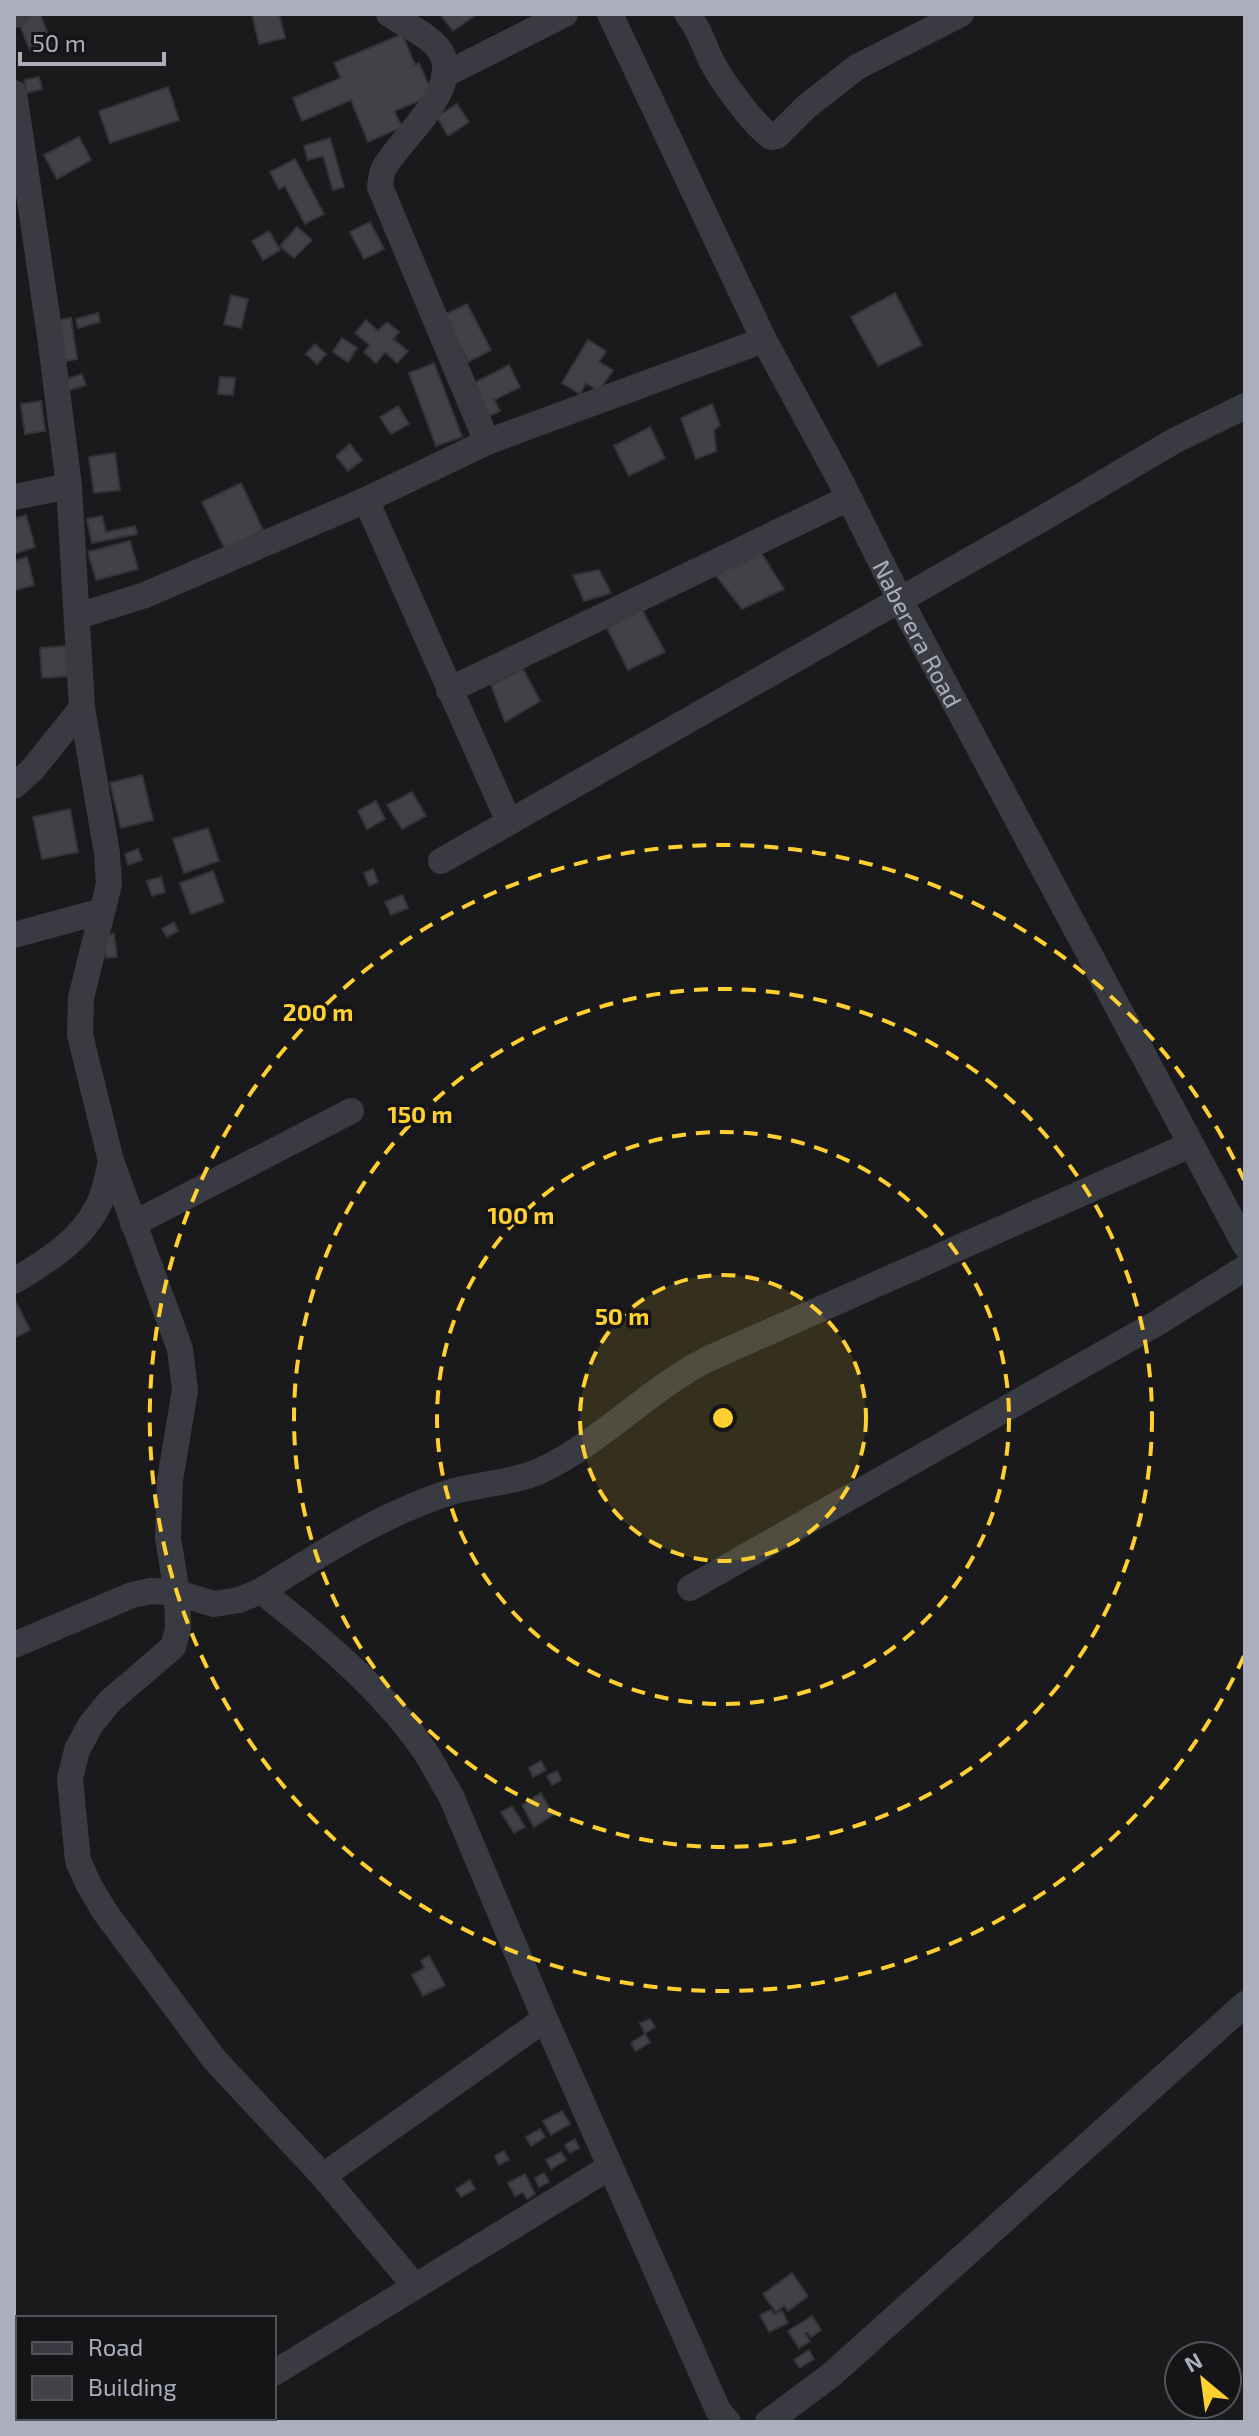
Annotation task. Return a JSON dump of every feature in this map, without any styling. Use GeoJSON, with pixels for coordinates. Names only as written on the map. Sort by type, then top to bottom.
{"type":"FeatureCollection","features":[{"type":"Feature","properties":{"kind":"street"},"geometry":{"type":"LineString","coordinates":[[389,14],[432,41],[440,52],[444,75],[435,103],[382,172],[380,187],[487,442]]}},
{"type":"Feature","properties":{"kind":"street"},"geometry":{"type":"LineString","coordinates":[[444,75],[565,14]]}},
{"type":"Feature","properties":{"kind":"street","name":"Naberera Road"},"geometry":{"type":"LineString","coordinates":[[610,14],[764,340],[1245,1245]]}},
{"type":"Feature","properties":{"kind":"street"},"geometry":{"type":"LineString","coordinates":[[687,14],[714,65],[754,121],[771,137],[777,136],[807,106],[857,67],[961,14]]}},
{"type":"Feature","properties":{"kind":"street"},"geometry":{"type":"LineString","coordinates":[[14,93],[19,163],[69,486],[82,708],[107,853],[109,884],[81,998],[80,1035],[111,1161],[180,1349],[185,1390],[170,1480],[168,1538],[177,1593],[178,1629],[173,1647],[110,1701],[91,1724],[77,1750],[70,1779],[78,1861],[105,1912],[214,2059],[323,2176],[414,2285]]}},
{"type":"Feature","properties":{"kind":"street"},"geometry":{"type":"LineString","coordinates":[[78,616],[145,595],[366,500],[487,442],[764,340]]}},
{"type":"Feature","properties":{"kind":"street"},"geometry":{"type":"LineString","coordinates":[[441,861],[1174,441],[1245,406]]}},
{"type":"Feature","properties":{"kind":"street"},"geometry":{"type":"LineString","coordinates":[[14,497],[69,486]]}},
{"type":"Feature","properties":{"kind":"street"},"geometry":{"type":"LineString","coordinates":[[449,690],[849,498]]}},
{"type":"Feature","properties":{"kind":"street"},"geometry":{"type":"LineString","coordinates":[[366,500],[509,822]]}},
{"type":"Feature","properties":{"kind":"street"},"geometry":{"type":"LineString","coordinates":[[14,786],[32,770],[82,708]]}},
{"type":"Feature","properties":{"kind":"street"},"geometry":{"type":"LineString","coordinates":[[14,935],[102,911]]}},
{"type":"Feature","properties":{"kind":"street"},"geometry":{"type":"LineString","coordinates":[[133,1224],[351,1111]]}},
{"type":"Feature","properties":{"kind":"street"},"geometry":{"type":"LineString","coordinates":[[14,1645],[132,1595],[151,1591],[177,1593],[214,1604],[239,1600],[261,1591],[399,1513],[449,1493],[535,1473],[572,1455],[607,1431],[657,1389],[708,1359],[1190,1145]]}},
{"type":"Feature","properties":{"kind":"street"},"geometry":{"type":"LineString","coordinates":[[14,1281],[47,1261],[83,1231],[100,1203],[111,1161]]}},
{"type":"Feature","properties":{"kind":"street"},"geometry":{"type":"LineString","coordinates":[[690,1588],[1157,1323],[1245,1268]]}},
{"type":"Feature","properties":{"kind":"street"},"geometry":{"type":"LineString","coordinates":[[261,1591],[317,1635],[383,1701],[421,1746],[451,1796],[610,2167],[718,2410],[728,2422]]}},
{"type":"Feature","properties":{"kind":"street"},"geometry":{"type":"LineString","coordinates":[[768,2422],[831,2375],[1245,2004]]}},
{"type":"Feature","properties":{"kind":"street"},"geometry":{"type":"LineString","coordinates":[[323,2176],[545,2019]]}},
{"type":"Feature","properties":{"kind":"street"},"geometry":{"type":"LineString","coordinates":[[276,2372],[610,2167]]}},
{"type":"Feature","properties":{"kind":"building"},"geometry":{"type":"Polygon","coordinates":[[[40,14],[52,45],[31,53],[18,20],[40,14]]]}},
{"type":"Feature","properties":{"kind":"building"},"geometry":{"type":"Polygon","coordinates":[[[252,14],[279,14],[285,38],[259,44],[252,14]]]}},
{"type":"Feature","properties":{"kind":"building"},"geometry":{"type":"Polygon","coordinates":[[[440,14],[477,14],[453,31],[440,14]]]}},
{"type":"Feature","properties":{"kind":"building"},"geometry":{"type":"Polygon","coordinates":[[[402,34],[415,65],[419,63],[433,95],[394,111],[402,127],[368,142],[351,100],[302,121],[293,98],[341,78],[334,63],[402,34]]]}},
{"type":"Feature","properties":{"kind":"building"},"geometry":{"type":"Polygon","coordinates":[[[39,77],[42,89],[27,93],[24,80],[39,77]]]}},
{"type":"Feature","properties":{"kind":"building"},"geometry":{"type":"Polygon","coordinates":[[[168,87],[179,120],[110,143],[99,111],[168,87]]]}},
{"type":"Feature","properties":{"kind":"building"},"geometry":{"type":"Polygon","coordinates":[[[457,104],[469,122],[448,136],[437,117],[457,104]]]}},
{"type":"Feature","properties":{"kind":"building"},"geometry":{"type":"Polygon","coordinates":[[[79,137],[91,160],[57,179],[44,155],[79,137]]]}},
{"type":"Feature","properties":{"kind":"building"},"geometry":{"type":"Polygon","coordinates":[[[330,138],[344,187],[333,190],[323,156],[308,160],[304,146],[330,138]]]}},
{"type":"Feature","properties":{"kind":"building"},"geometry":{"type":"Polygon","coordinates":[[[295,159],[324,214],[305,224],[285,186],[279,189],[270,172],[295,159]]]}},
{"type":"Feature","properties":{"kind":"building"},"geometry":{"type":"Polygon","coordinates":[[[370,222],[384,249],[364,259],[350,232],[370,222]]]}},
{"type":"Feature","properties":{"kind":"building"},"geometry":{"type":"Polygon","coordinates":[[[297,227],[312,240],[294,258],[280,246],[297,227]]]}},
{"type":"Feature","properties":{"kind":"building"},"geometry":{"type":"Polygon","coordinates":[[[269,231],[280,250],[263,260],[252,241],[269,231]]]}},
{"type":"Feature","properties":{"kind":"building"},"geometry":{"type":"Polygon","coordinates":[[[895,293],[922,345],[878,366],[851,317],[895,293]]]}},
{"type":"Feature","properties":{"kind":"building"},"geometry":{"type":"Polygon","coordinates":[[[231,295],[248,299],[241,328],[224,324],[231,295]]]}},
{"type":"Feature","properties":{"kind":"building"},"geometry":{"type":"Polygon","coordinates":[[[467,304],[491,350],[468,362],[444,315],[467,304]]]}},
{"type":"Feature","properties":{"kind":"building"},"geometry":{"type":"Polygon","coordinates":[[[98,313],[100,322],[78,328],[76,319],[98,313]]]}},
{"type":"Feature","properties":{"kind":"building"},"geometry":{"type":"Polygon","coordinates":[[[71,318],[77,359],[59,362],[52,321],[71,318]]]}},
{"type":"Feature","properties":{"kind":"building"},"geometry":{"type":"Polygon","coordinates":[[[366,320],[378,331],[387,322],[399,332],[393,339],[408,351],[397,363],[385,352],[376,363],[364,352],[370,345],[355,333],[366,320]]]}},
{"type":"Feature","properties":{"kind":"building"},"geometry":{"type":"Polygon","coordinates":[[[342,338],[357,348],[348,362],[333,352],[342,338]]]}},
{"type":"Feature","properties":{"kind":"building"},"geometry":{"type":"Polygon","coordinates":[[[588,340],[606,351],[599,362],[613,370],[599,391],[586,383],[580,394],[562,383],[588,340]]]}},
{"type":"Feature","properties":{"kind":"building"},"geometry":{"type":"Polygon","coordinates":[[[315,344],[326,354],[317,364],[306,354],[315,344]]]}},
{"type":"Feature","properties":{"kind":"building"},"geometry":{"type":"Polygon","coordinates":[[[434,363],[462,437],[436,446],[409,373],[434,363]]]}},
{"type":"Feature","properties":{"kind":"building"},"geometry":{"type":"Polygon","coordinates":[[[509,365],[520,387],[494,400],[500,411],[483,419],[466,387],[509,365]]]}},
{"type":"Feature","properties":{"kind":"building"},"geometry":{"type":"Polygon","coordinates":[[[82,374],[86,385],[67,391],[64,380],[82,374]]]}},
{"type":"Feature","properties":{"kind":"building"},"geometry":{"type":"Polygon","coordinates":[[[220,377],[235,378],[233,395],[218,394],[220,377]]]}},
{"type":"Feature","properties":{"kind":"building"},"geometry":{"type":"Polygon","coordinates":[[[41,401],[45,431],[25,434],[21,404],[41,401]]]}},
{"type":"Feature","properties":{"kind":"building"},"geometry":{"type":"Polygon","coordinates":[[[712,404],[720,425],[714,430],[716,451],[696,459],[681,418],[712,404]]]}},
{"type":"Feature","properties":{"kind":"building"},"geometry":{"type":"Polygon","coordinates":[[[398,406],[409,424],[391,434],[380,417],[398,406]]]}},
{"type":"Feature","properties":{"kind":"building"},"geometry":{"type":"Polygon","coordinates":[[[650,427],[665,458],[629,476],[614,446],[650,427]]]}},
{"type":"Feature","properties":{"kind":"building"},"geometry":{"type":"Polygon","coordinates":[[[350,444],[362,460],[348,471],[336,456],[350,444]]]}},
{"type":"Feature","properties":{"kind":"building"},"geometry":{"type":"Polygon","coordinates":[[[115,453],[120,490],[94,493],[89,457],[115,453]]]}},
{"type":"Feature","properties":{"kind":"building"},"geometry":{"type":"Polygon","coordinates":[[[241,483],[263,530],[225,549],[202,502],[241,483]]]}},
{"type":"Feature","properties":{"kind":"building"},"geometry":{"type":"Polygon","coordinates":[[[26,515],[35,547],[14,554],[14,519],[26,515]]]}},
{"type":"Feature","properties":{"kind":"building"},"geometry":{"type":"Polygon","coordinates":[[[102,516],[106,532],[135,526],[137,534],[92,543],[87,519],[102,516]]]}},
{"type":"Feature","properties":{"kind":"building"},"geometry":{"type":"Polygon","coordinates":[[[130,541],[138,569],[96,580],[88,552],[130,541]]]}},
{"type":"Feature","properties":{"kind":"building"},"geometry":{"type":"Polygon","coordinates":[[[758,548],[784,589],[742,609],[714,573],[758,548]]]}},
{"type":"Feature","properties":{"kind":"building"},"geometry":{"type":"Polygon","coordinates":[[[27,557],[34,585],[14,591],[14,561],[27,557]]]}},
{"type":"Feature","properties":{"kind":"building"},"geometry":{"type":"Polygon","coordinates":[[[599,570],[611,593],[584,601],[573,575],[599,570]]]}},
{"type":"Feature","properties":{"kind":"building"},"geometry":{"type":"Polygon","coordinates":[[[641,608],[665,652],[628,670],[607,628],[641,608]]]}},
{"type":"Feature","properties":{"kind":"building"},"geometry":{"type":"Polygon","coordinates":[[[66,646],[68,676],[42,678],[40,648],[66,646]]]}},
{"type":"Feature","properties":{"kind":"building"},"geometry":{"type":"Polygon","coordinates":[[[523,669],[540,701],[505,722],[491,685],[523,669]]]}},
{"type":"Feature","properties":{"kind":"building"},"geometry":{"type":"Polygon","coordinates":[[[142,775],[153,820],[121,828],[110,783],[142,775]]]}},
{"type":"Feature","properties":{"kind":"building"},"geometry":{"type":"Polygon","coordinates":[[[412,792],[426,816],[402,829],[387,805],[412,792]]]}},
{"type":"Feature","properties":{"kind":"building"},"geometry":{"type":"Polygon","coordinates":[[[376,801],[385,819],[367,829],[358,811],[376,801]]]}},
{"type":"Feature","properties":{"kind":"building"},"geometry":{"type":"Polygon","coordinates":[[[70,809],[78,852],[42,859],[33,817],[70,809]]]}},
{"type":"Feature","properties":{"kind":"building"},"geometry":{"type":"Polygon","coordinates":[[[208,828],[219,861],[184,873],[173,839],[208,828]]]}},
{"type":"Feature","properties":{"kind":"building"},"geometry":{"type":"Polygon","coordinates":[[[138,849],[142,860],[128,865],[125,854],[138,849]]]}},
{"type":"Feature","properties":{"kind":"building"},"geometry":{"type":"Polygon","coordinates":[[[373,869],[378,882],[369,886],[364,873],[373,869]]]}},
{"type":"Feature","properties":{"kind":"building"},"geometry":{"type":"Polygon","coordinates":[[[213,871],[224,902],[191,914],[180,883],[213,871]]]}},
{"type":"Feature","properties":{"kind":"building"},"geometry":{"type":"Polygon","coordinates":[[[161,877],[165,892],[152,896],[147,881],[161,877]]]}},
{"type":"Feature","properties":{"kind":"building"},"geometry":{"type":"Polygon","coordinates":[[[402,895],[408,908],[391,915],[385,902],[402,895]]]}},
{"type":"Feature","properties":{"kind":"building"},"geometry":{"type":"Polygon","coordinates":[[[174,922],[178,931],[167,937],[162,929],[174,922]]]}},
{"type":"Feature","properties":{"kind":"building"},"geometry":{"type":"Polygon","coordinates":[[[114,934],[117,957],[106,958],[104,935],[114,934]]]}},
{"type":"Feature","properties":{"kind":"building"},"geometry":{"type":"Polygon","coordinates":[[[14,1298],[30,1330],[14,1338],[14,1298]]]}},
{"type":"Feature","properties":{"kind":"building"},"geometry":{"type":"Polygon","coordinates":[[[541,1761],[546,1770],[533,1777],[529,1768],[541,1761]]]}},
{"type":"Feature","properties":{"kind":"building"},"geometry":{"type":"Polygon","coordinates":[[[557,1771],[561,1780],[552,1785],[547,1776],[557,1771]]]}},
{"type":"Feature","properties":{"kind":"building"},"geometry":{"type":"Polygon","coordinates":[[[541,1793],[553,1815],[534,1827],[522,1805],[541,1793]]]}},
{"type":"Feature","properties":{"kind":"building"},"geometry":{"type":"Polygon","coordinates":[[[512,1806],[525,1827],[514,1833],[501,1812],[512,1806]]]}},
{"type":"Feature","properties":{"kind":"building"},"geometry":{"type":"Polygon","coordinates":[[[429,1956],[445,1985],[423,1996],[412,1975],[425,1968],[421,1961],[429,1956]]]}},
{"type":"Feature","properties":{"kind":"building"},"geometry":{"type":"Polygon","coordinates":[[[650,2019],[655,2027],[645,2033],[640,2023],[650,2019]]]}},
{"type":"Feature","properties":{"kind":"building"},"geometry":{"type":"Polygon","coordinates":[[[645,2034],[650,2042],[636,2051],[631,2043],[645,2034]]]}},
{"type":"Feature","properties":{"kind":"building"},"geometry":{"type":"Polygon","coordinates":[[[562,2111],[570,2124],[551,2135],[543,2121],[562,2111]]]}},
{"type":"Feature","properties":{"kind":"building"},"geometry":{"type":"Polygon","coordinates":[[[540,2129],[545,2137],[531,2146],[526,2137],[540,2129]]]}},
{"type":"Feature","properties":{"kind":"building"},"geometry":{"type":"Polygon","coordinates":[[[575,2139],[579,2148],[570,2153],[565,2145],[575,2139]]]}},
{"type":"Feature","properties":{"kind":"building"},"geometry":{"type":"Polygon","coordinates":[[[504,2151],[509,2160],[499,2165],[495,2156],[504,2151]]]}},
{"type":"Feature","properties":{"kind":"building"},"geometry":{"type":"Polygon","coordinates":[[[561,2152],[566,2160],[551,2169],[546,2160],[561,2152]]]}},
{"type":"Feature","properties":{"kind":"building"},"geometry":{"type":"Polygon","coordinates":[[[544,2173],[549,2182],[539,2187],[535,2178],[544,2173]]]}},
{"type":"Feature","properties":{"kind":"building"},"geometry":{"type":"Polygon","coordinates":[[[525,2174],[535,2194],[527,2199],[523,2192],[515,2196],[508,2183],[525,2174]]]}},
{"type":"Feature","properties":{"kind":"building"},"geometry":{"type":"Polygon","coordinates":[[[470,2180],[475,2189],[461,2197],[456,2189],[470,2180]]]}},
{"type":"Feature","properties":{"kind":"building"},"geometry":{"type":"Polygon","coordinates":[[[792,2273],[808,2296],[788,2311],[784,2306],[776,2312],[763,2294],[792,2273]]]}},
{"type":"Feature","properties":{"kind":"building"},"geometry":{"type":"Polygon","coordinates":[[[771,2310],[774,2315],[782,2311],[788,2323],[769,2332],[760,2315],[771,2310]]]}},
{"type":"Feature","properties":{"kind":"building"},"geometry":{"type":"Polygon","coordinates":[[[812,2316],[821,2330],[811,2337],[808,2332],[805,2333],[810,2341],[799,2348],[788,2331],[812,2316]]]}},
{"type":"Feature","properties":{"kind":"building"},"geometry":{"type":"Polygon","coordinates":[[[809,2350],[814,2359],[800,2368],[794,2360],[809,2350]]]}}]}
